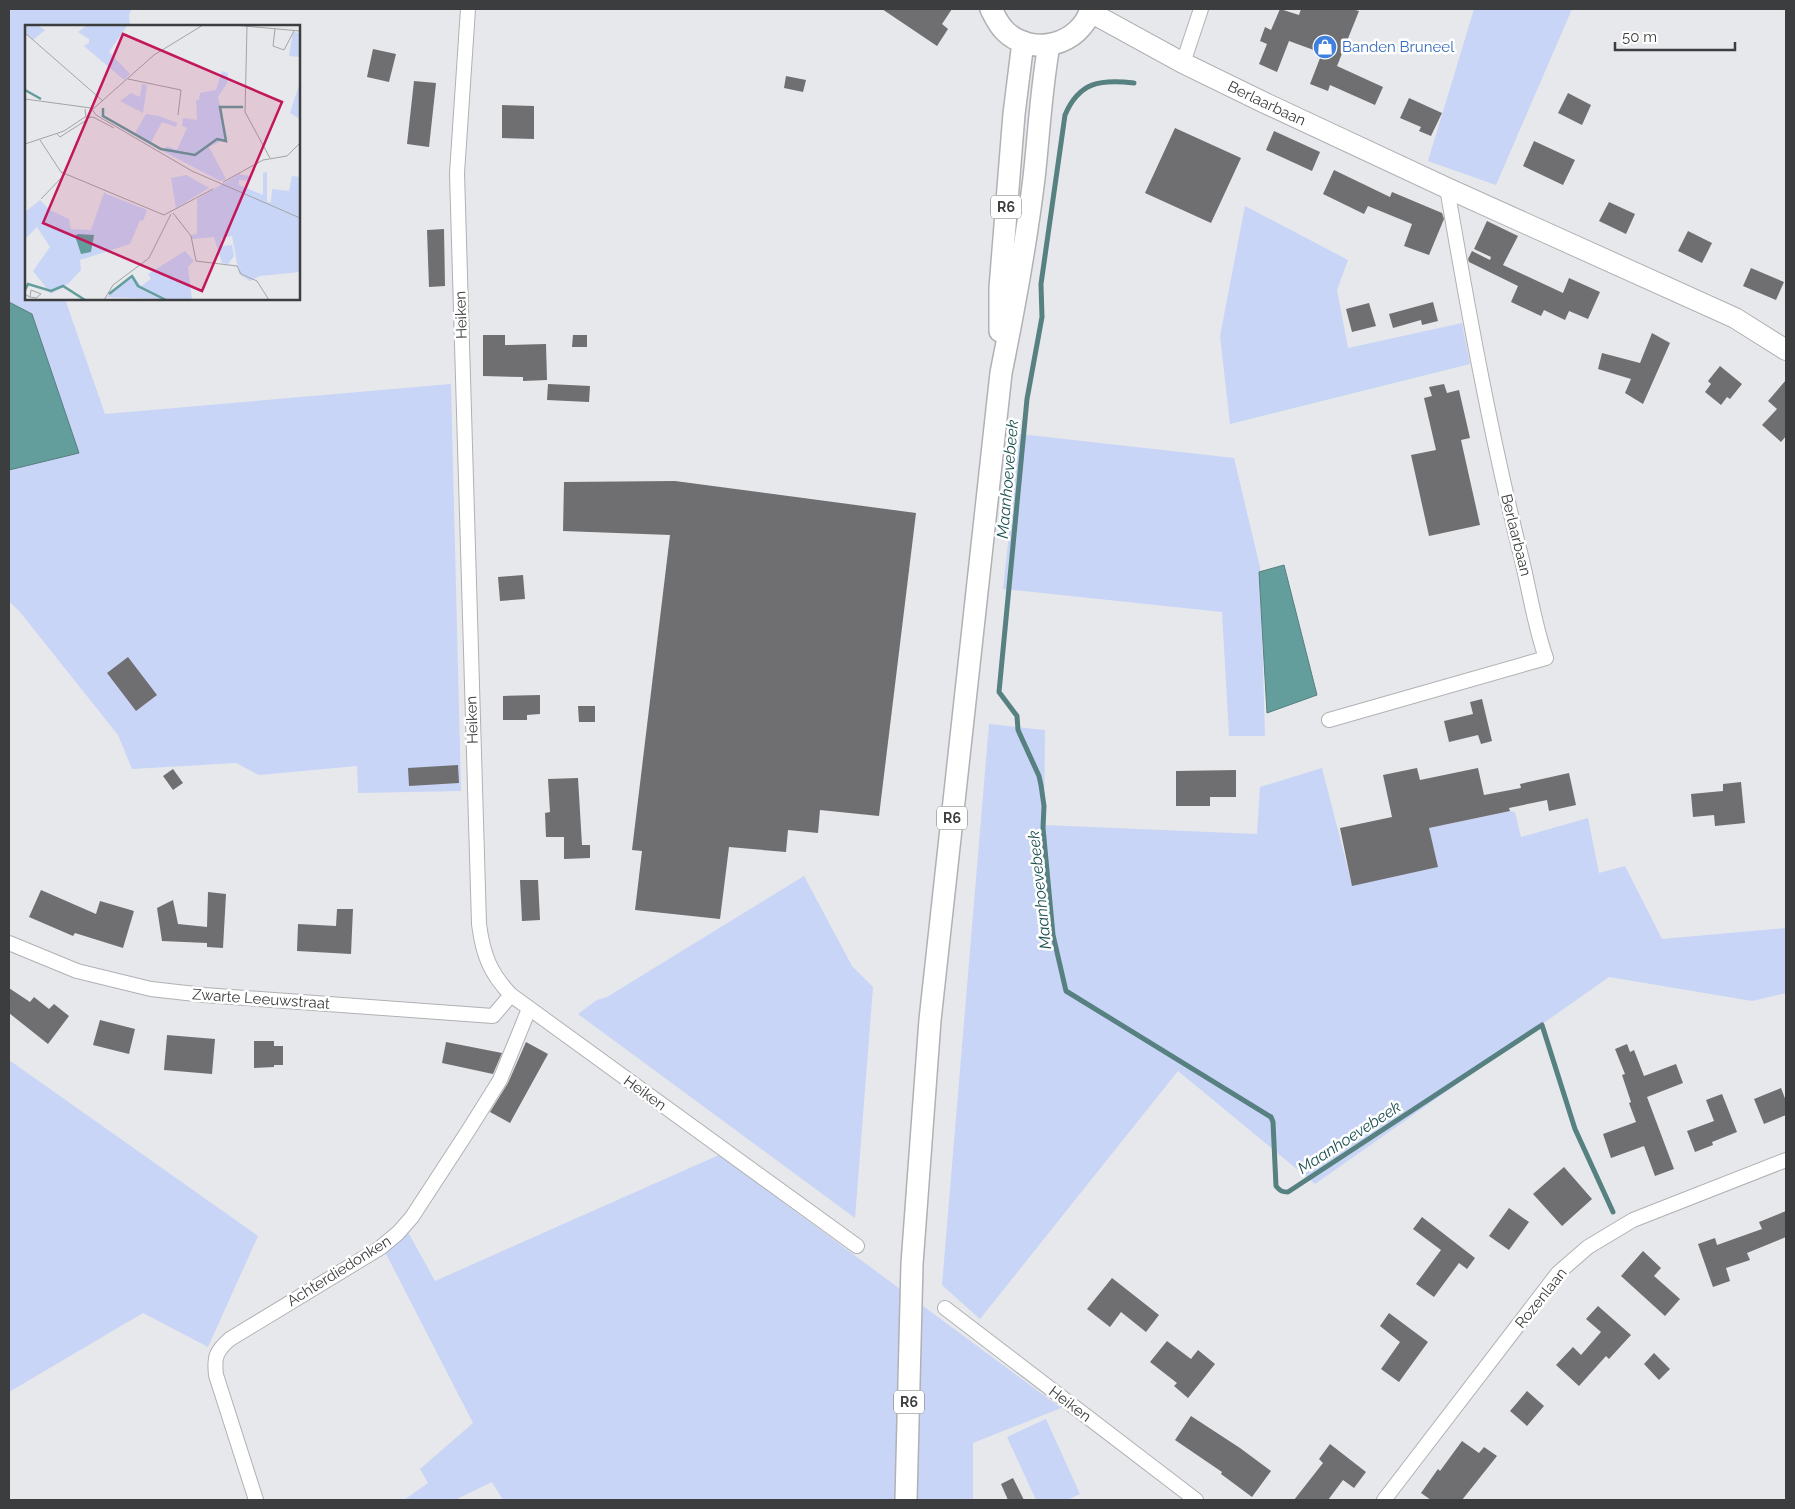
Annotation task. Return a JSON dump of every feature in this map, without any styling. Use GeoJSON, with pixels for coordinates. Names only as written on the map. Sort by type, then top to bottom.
{"type":"FeatureCollection","features":[{"type":"Feature","properties":{"kind":"main road"},"geometry":{"type":"LineString","coordinates":[[991,9],[997,22],[1006,32],[1022,42],[1035,45],[1049,45],[1062,42],[1074,34],[1083,24],[1090,10]]}},
{"type":"Feature","properties":{"kind":"main road","name":"R6"},"geometry":{"type":"LineString","coordinates":[[1001,373],[1000,288],[1014,114],[1022,42]]}},
{"type":"Feature","properties":{"kind":"main road","name":"R6"},"geometry":{"type":"LineString","coordinates":[[906,1500],[912,1264],[930,1020],[1001,373],[1023,255],[1049,45]]}},
{"type":"Feature","properties":{"kind":"street","name":"Heiken"},"geometry":{"type":"LineString","coordinates":[[468,9],[457,173],[479,924],[482,946],[491,970],[500,983],[529,1010],[857,1246]]}},
{"type":"Feature","properties":{"kind":"street"},"geometry":{"type":"LineString","coordinates":[[1183,63],[1201,9]]}},
{"type":"Feature","properties":{"kind":"street","name":"Berlaarbaan"},"geometry":{"type":"LineString","coordinates":[[1090,10],[1183,63],[1447,188],[1735,318],[1786,350]]}},
{"type":"Feature","properties":{"kind":"street","name":"Berlaarbaan"},"geometry":{"type":"LineString","coordinates":[[1329,720],[1546,658],[1540,640],[1529,585],[1504,484],[1447,188]]}},
{"type":"Feature","properties":{"kind":"street","name":"Zwarte Leeuwstraat"},"geometry":{"type":"LineString","coordinates":[[9,943],[77,971],[151,988],[204,996],[493,1016],[511,995]]}},
{"type":"Feature","properties":{"kind":"street","name":"Achterdiedonken"},"geometry":{"type":"LineString","coordinates":[[256,1500],[216,1375],[215,1360],[221,1347],[230,1339],[380,1248],[398,1233],[412,1217],[500,1080],[529,1010]]}},
{"type":"Feature","properties":{"kind":"street","name":"Rozenlaan"},"geometry":{"type":"LineString","coordinates":[[1384,1500],[1558,1273],[1588,1247],[1632,1220],[1786,1160]]}},
{"type":"Feature","properties":{"kind":"street","name":"Heiken"},"geometry":{"type":"LineString","coordinates":[[945,1308],[1196,1500]]}},
{"type":"Feature","properties":{"kind":"shaded area"},"geometry":{"type":"Polygon","coordinates":[[[9,9],[132,9],[129,15],[130,25],[25,25],[25,300],[65,300],[105,414],[451,384],[461,791],[358,793],[357,766],[259,775],[236,763],[132,769],[118,735],[20,612],[9,601],[9,9]]]}},
{"type":"Feature","properties":{"kind":"shaded area"},"geometry":{"type":"Polygon","coordinates":[[[1474,9],[1572,9],[1496,185],[1428,161],[1474,9]]]}},
{"type":"Feature","properties":{"kind":"shaded area"},"geometry":{"type":"Polygon","coordinates":[[[1245,206],[1348,260],[1337,290],[1348,348],[1462,323],[1470,364],[1230,424],[1220,336],[1245,206]]]}},
{"type":"Feature","properties":{"kind":"shaded area"},"geometry":{"type":"Polygon","coordinates":[[[9,302],[32,314],[79,453],[9,470],[9,302]]]}},
{"type":"Feature","properties":{"kind":"shaded area"},"geometry":{"type":"Polygon","coordinates":[[[1020,434],[1234,458],[1260,567],[1265,736],[1229,736],[1222,612],[1003,589],[1020,434]]]}},
{"type":"Feature","properties":{"kind":"shaded area"},"geometry":{"type":"Polygon","coordinates":[[[1284,565],[1317,695],[1267,713],[1259,572],[1284,565]]]}},
{"type":"Feature","properties":{"kind":"shaded area"},"geometry":{"type":"Polygon","coordinates":[[[989,724],[1045,730],[1044,825],[1257,834],[1260,787],[1322,768],[1352,885],[1437,867],[1429,828],[1510,811],[1515,812],[1521,837],[1588,818],[1599,873],[1625,866],[1662,939],[1786,928],[1786,993],[1752,1001],[1609,977],[1315,1184],[1178,1071],[980,1319],[942,1285],[989,724]]]}},
{"type":"Feature","properties":{"kind":"shaded area"},"geometry":{"type":"Polygon","coordinates":[[[804,876],[852,966],[873,987],[855,1218],[578,1014],[597,1000],[607,997],[804,876]]]}},
{"type":"Feature","properties":{"kind":"shaded area"},"geometry":{"type":"Polygon","coordinates":[[[9,1060],[258,1236],[208,1347],[143,1313],[9,1392],[9,1060]]]}},
{"type":"Feature","properties":{"kind":"shaded area"},"geometry":{"type":"Polygon","coordinates":[[[719,1155],[1061,1408],[973,1443],[973,1500],[503,1500],[492,1482],[455,1500],[404,1500],[428,1483],[420,1469],[473,1423],[384,1250],[408,1232],[435,1281],[719,1155]]]}},
{"type":"Feature","properties":{"kind":"shaded area"},"geometry":{"type":"Polygon","coordinates":[[[1046,1419],[1080,1494],[1067,1500],[1036,1500],[1007,1437],[1046,1419]]]}},
{"type":"Feature","properties":{"kind":"building"},"geometry":{"type":"Polygon","coordinates":[[[882,9],[952,9],[942,24],[948,29],[937,46],[882,9]]]}},
{"type":"Feature","properties":{"kind":"building"},"geometry":{"type":"Polygon","coordinates":[[[1280,9],[1299,15],[1301,9],[1352,9],[1359,11],[1337,66],[1383,87],[1375,105],[1330,85],[1328,91],[1310,84],[1322,53],[1289,41],[1277,72],[1259,64],[1267,44],[1260,41],[1265,27],[1271,30],[1280,9]]]}},
{"type":"Feature","properties":{"kind":"building"},"geometry":{"type":"Polygon","coordinates":[[[373,49],[396,54],[389,82],[367,77],[373,49]]]}},
{"type":"Feature","properties":{"kind":"building"},"geometry":{"type":"Polygon","coordinates":[[[786,76],[806,80],[803,92],[784,88],[786,76]]]}},
{"type":"Feature","properties":{"kind":"building"},"geometry":{"type":"Polygon","coordinates":[[[414,81],[436,83],[429,147],[407,144],[414,81]]]}},
{"type":"Feature","properties":{"kind":"building"},"geometry":{"type":"Polygon","coordinates":[[[1568,93],[1591,105],[1582,125],[1558,113],[1568,93]]]}},
{"type":"Feature","properties":{"kind":"building"},"geometry":{"type":"Polygon","coordinates":[[[1409,98],[1442,113],[1431,136],[1419,131],[1421,127],[1400,118],[1409,98]]]}},
{"type":"Feature","properties":{"kind":"building"},"geometry":{"type":"Polygon","coordinates":[[[502,105],[534,106],[534,139],[502,138],[502,105]]]}},
{"type":"Feature","properties":{"kind":"building"},"geometry":{"type":"Polygon","coordinates":[[[1175,128],[1241,158],[1211,223],[1145,193],[1175,128]]]}},
{"type":"Feature","properties":{"kind":"building"},"geometry":{"type":"Polygon","coordinates":[[[1274,131],[1320,152],[1312,171],[1266,150],[1274,131]]]}},
{"type":"Feature","properties":{"kind":"building"},"geometry":{"type":"Polygon","coordinates":[[[1534,141],[1575,160],[1563,185],[1523,166],[1534,141]]]}},
{"type":"Feature","properties":{"kind":"building"},"geometry":{"type":"Polygon","coordinates":[[[1334,170],[1390,197],[1392,192],[1442,213],[1444,219],[1429,255],[1404,246],[1412,224],[1368,206],[1364,214],[1323,194],[1334,170]]]}},
{"type":"Feature","properties":{"kind":"building"},"geometry":{"type":"Polygon","coordinates":[[[1609,202],[1635,214],[1626,234],[1599,221],[1609,202]]]}},
{"type":"Feature","properties":{"kind":"building"},"geometry":{"type":"Polygon","coordinates":[[[1487,221],[1518,236],[1503,265],[1563,293],[1569,278],[1600,292],[1588,319],[1569,311],[1565,320],[1544,310],[1541,316],[1511,302],[1518,286],[1469,262],[1468,259],[1472,251],[1490,260],[1491,257],[1474,249],[1487,221]]]}},
{"type":"Feature","properties":{"kind":"building"},"geometry":{"type":"Polygon","coordinates":[[[444,229],[445,286],[429,287],[427,230],[444,229]]]}},
{"type":"Feature","properties":{"kind":"building"},"geometry":{"type":"Polygon","coordinates":[[[1688,231],[1712,243],[1702,263],[1678,251],[1688,231]]]}},
{"type":"Feature","properties":{"kind":"building"},"geometry":{"type":"Polygon","coordinates":[[[1751,268],[1784,282],[1776,300],[1743,286],[1751,268]]]}},
{"type":"Feature","properties":{"kind":"building"},"geometry":{"type":"Polygon","coordinates":[[[1433,302],[1438,321],[1422,325],[1421,320],[1393,328],[1389,314],[1433,302]]]}},
{"type":"Feature","properties":{"kind":"building"},"geometry":{"type":"Polygon","coordinates":[[[1369,303],[1376,326],[1352,332],[1346,309],[1369,303]]]}},
{"type":"Feature","properties":{"kind":"building"},"geometry":{"type":"Polygon","coordinates":[[[1652,333],[1670,343],[1643,404],[1625,393],[1631,379],[1598,369],[1602,353],[1640,363],[1652,333]]]}},
{"type":"Feature","properties":{"kind":"building"},"geometry":{"type":"Polygon","coordinates":[[[483,335],[505,335],[505,345],[546,344],[547,380],[523,381],[523,377],[483,376],[483,335]]]}},
{"type":"Feature","properties":{"kind":"building"},"geometry":{"type":"Polygon","coordinates":[[[573,335],[587,335],[587,347],[572,347],[573,335]]]}},
{"type":"Feature","properties":{"kind":"building"},"geometry":{"type":"Polygon","coordinates":[[[1720,366],[1742,384],[1730,399],[1727,397],[1721,405],[1705,392],[1711,384],[1708,381],[1720,366]]]}},
{"type":"Feature","properties":{"kind":"building"},"geometry":{"type":"Polygon","coordinates":[[[1786,380],[1786,436],[1781,442],[1762,425],[1777,409],[1768,401],[1786,380]]]}},
{"type":"Feature","properties":{"kind":"building"},"geometry":{"type":"Polygon","coordinates":[[[548,384],[590,386],[589,402],[547,400],[548,384]]]}},
{"type":"Feature","properties":{"kind":"building"},"geometry":{"type":"Polygon","coordinates":[[[1444,384],[1447,393],[1459,390],[1470,438],[1461,440],[1480,525],[1429,536],[1411,455],[1436,450],[1424,398],[1432,396],[1429,387],[1444,384]]]}},
{"type":"Feature","properties":{"kind":"building"},"geometry":{"type":"Polygon","coordinates":[[[675,481],[916,513],[879,816],[820,810],[818,833],[788,830],[786,852],[729,847],[720,919],[635,910],[642,851],[632,850],[670,535],[563,531],[564,482],[675,481]]]}},
{"type":"Feature","properties":{"kind":"building"},"geometry":{"type":"Polygon","coordinates":[[[523,575],[525,599],[500,601],[498,577],[523,575]]]}},
{"type":"Feature","properties":{"kind":"building"},"geometry":{"type":"Polygon","coordinates":[[[128,657],[157,695],[136,711],[107,673],[128,657]]]}},
{"type":"Feature","properties":{"kind":"building"},"geometry":{"type":"Polygon","coordinates":[[[540,695],[540,714],[527,715],[527,720],[503,720],[503,696],[540,695]]]}},
{"type":"Feature","properties":{"kind":"building"},"geometry":{"type":"Polygon","coordinates":[[[1482,699],[1492,741],[1481,744],[1478,735],[1449,742],[1444,721],[1473,714],[1470,702],[1482,699]]]}},
{"type":"Feature","properties":{"kind":"building"},"geometry":{"type":"Polygon","coordinates":[[[578,706],[595,706],[595,722],[579,722],[578,706]]]}},
{"type":"Feature","properties":{"kind":"building"},"geometry":{"type":"Polygon","coordinates":[[[458,765],[459,783],[409,786],[408,768],[458,765]]]}},
{"type":"Feature","properties":{"kind":"building"},"geometry":{"type":"Polygon","coordinates":[[[1417,768],[1420,780],[1478,768],[1484,795],[1521,788],[1520,784],[1569,773],[1576,805],[1549,811],[1547,800],[1509,808],[1510,811],[1429,828],[1438,867],[1352,886],[1340,828],[1392,817],[1383,775],[1417,768]]]}},
{"type":"Feature","properties":{"kind":"building"},"geometry":{"type":"Polygon","coordinates":[[[173,769],[183,783],[173,790],[163,776],[173,769]]]}},
{"type":"Feature","properties":{"kind":"building"},"geometry":{"type":"Polygon","coordinates":[[[1236,770],[1236,797],[1210,797],[1210,806],[1176,806],[1176,771],[1236,770]]]}},
{"type":"Feature","properties":{"kind":"building"},"geometry":{"type":"Polygon","coordinates":[[[578,778],[582,845],[590,845],[590,858],[564,859],[564,837],[546,837],[545,813],[550,812],[548,779],[578,778]]]}},
{"type":"Feature","properties":{"kind":"building"},"geometry":{"type":"Polygon","coordinates":[[[1741,782],[1745,823],[1715,826],[1714,815],[1693,817],[1691,794],[1723,791],[1723,784],[1741,782]]]}},
{"type":"Feature","properties":{"kind":"building"},"geometry":{"type":"Polygon","coordinates":[[[520,880],[538,880],[540,920],[522,921],[520,880]]]}},
{"type":"Feature","properties":{"kind":"building"},"geometry":{"type":"Polygon","coordinates":[[[41,890],[96,914],[100,901],[134,911],[123,948],[75,933],[73,936],[29,917],[41,890]]]}},
{"type":"Feature","properties":{"kind":"building"},"geometry":{"type":"Polygon","coordinates":[[[208,892],[226,894],[223,948],[207,947],[207,943],[162,941],[157,908],[173,900],[178,924],[207,927],[208,892]]]}},
{"type":"Feature","properties":{"kind":"building"},"geometry":{"type":"Polygon","coordinates":[[[337,909],[353,909],[351,954],[297,951],[298,924],[336,926],[337,909]]]}},
{"type":"Feature","properties":{"kind":"building"},"geometry":{"type":"Polygon","coordinates":[[[9,988],[30,1002],[34,997],[49,1009],[54,1004],[69,1016],[48,1044],[9,1013],[9,988]]]}},
{"type":"Feature","properties":{"kind":"building"},"geometry":{"type":"Polygon","coordinates":[[[100,1020],[135,1029],[129,1054],[93,1045],[100,1020]]]}},
{"type":"Feature","properties":{"kind":"building"},"geometry":{"type":"Polygon","coordinates":[[[167,1035],[215,1039],[212,1074],[164,1070],[167,1035]]]}},
{"type":"Feature","properties":{"kind":"building"},"geometry":{"type":"Polygon","coordinates":[[[254,1041],[274,1041],[274,1046],[283,1046],[283,1065],[254,1068],[254,1041]]]}},
{"type":"Feature","properties":{"kind":"building"},"geometry":{"type":"Polygon","coordinates":[[[446,1042],[502,1053],[493,1074],[442,1063],[446,1042]]]}},
{"type":"Feature","properties":{"kind":"building"},"geometry":{"type":"Polygon","coordinates":[[[526,1042],[548,1054],[510,1123],[490,1112],[508,1083],[526,1042]]]}},
{"type":"Feature","properties":{"kind":"building"},"geometry":{"type":"Polygon","coordinates":[[[1627,1044],[1630,1052],[1634,1050],[1644,1076],[1676,1064],[1683,1083],[1647,1097],[1674,1169],[1655,1176],[1644,1146],[1611,1158],[1603,1134],[1636,1122],[1622,1075],[1625,1074],[1615,1049],[1627,1044]]]}},
{"type":"Feature","properties":{"kind":"building"},"geometry":{"type":"Polygon","coordinates":[[[1781,1088],[1786,1101],[1786,1115],[1764,1124],[1754,1099],[1781,1088]]]}},
{"type":"Feature","properties":{"kind":"building"},"geometry":{"type":"Polygon","coordinates":[[[1722,1094],[1737,1132],[1712,1142],[1713,1145],[1695,1152],[1687,1131],[1714,1121],[1706,1100],[1722,1094]]]}},
{"type":"Feature","properties":{"kind":"building"},"geometry":{"type":"Polygon","coordinates":[[[1564,1167],[1592,1199],[1562,1226],[1533,1194],[1564,1167]]]}},
{"type":"Feature","properties":{"kind":"building"},"geometry":{"type":"Polygon","coordinates":[[[1509,1208],[1529,1222],[1509,1250],[1489,1236],[1509,1208]]]}},
{"type":"Feature","properties":{"kind":"building"},"geometry":{"type":"Polygon","coordinates":[[[1786,1211],[1786,1237],[1747,1253],[1750,1260],[1726,1268],[1730,1281],[1713,1287],[1698,1244],[1715,1238],[1717,1245],[1762,1229],[1759,1222],[1786,1211]]]}},
{"type":"Feature","properties":{"kind":"building"},"geometry":{"type":"Polygon","coordinates":[[[1422,1217],[1475,1258],[1467,1269],[1459,1263],[1434,1297],[1416,1284],[1441,1250],[1413,1229],[1422,1217]]]}},
{"type":"Feature","properties":{"kind":"building"},"geometry":{"type":"Polygon","coordinates":[[[1643,1251],[1661,1268],[1654,1276],[1680,1299],[1665,1316],[1621,1276],[1643,1251]]]}},
{"type":"Feature","properties":{"kind":"building"},"geometry":{"type":"Polygon","coordinates":[[[1112,1278],[1159,1315],[1146,1332],[1121,1312],[1110,1327],[1087,1309],[1112,1278]]]}},
{"type":"Feature","properties":{"kind":"building"},"geometry":{"type":"Polygon","coordinates":[[[1598,1306],[1631,1335],[1609,1359],[1606,1356],[1579,1386],[1556,1365],[1573,1347],[1581,1355],[1601,1332],[1586,1319],[1598,1306]]]}},
{"type":"Feature","properties":{"kind":"building"},"geometry":{"type":"Polygon","coordinates":[[[1389,1313],[1428,1342],[1399,1382],[1381,1369],[1400,1342],[1380,1326],[1389,1313]]]}},
{"type":"Feature","properties":{"kind":"building"},"geometry":{"type":"Polygon","coordinates":[[[1167,1341],[1191,1359],[1198,1350],[1215,1364],[1188,1398],[1174,1386],[1177,1383],[1150,1362],[1167,1341]]]}},
{"type":"Feature","properties":{"kind":"building"},"geometry":{"type":"Polygon","coordinates":[[[1654,1353],[1670,1369],[1659,1380],[1644,1364],[1654,1353]]]}},
{"type":"Feature","properties":{"kind":"building"},"geometry":{"type":"Polygon","coordinates":[[[1527,1391],[1544,1406],[1527,1426],[1510,1411],[1527,1391]]]}},
{"type":"Feature","properties":{"kind":"building"},"geometry":{"type":"Polygon","coordinates":[[[1191,1416],[1271,1471],[1252,1497],[1221,1474],[1222,1472],[1175,1440],[1191,1416]]]}},
{"type":"Feature","properties":{"kind":"building"},"geometry":{"type":"Polygon","coordinates":[[[1462,1441],[1479,1453],[1484,1447],[1497,1456],[1462,1500],[1431,1500],[1421,1493],[1438,1469],[1440,1471],[1462,1441]]]}},
{"type":"Feature","properties":{"kind":"building"},"geometry":{"type":"Polygon","coordinates":[[[1330,1444],[1366,1472],[1354,1488],[1343,1480],[1328,1500],[1294,1500],[1323,1463],[1319,1459],[1330,1444]]]}},
{"type":"Feature","properties":{"kind":"building"},"geometry":{"type":"Polygon","coordinates":[[[1013,1478],[1024,1500],[1008,1500],[1001,1484],[1013,1478]]]}},
{"type":"Feature","properties":{"kind":"waterway","name":"Maanhoevebeek"},"geometry":{"type":"LineString","coordinates":[[1134,83],[1111,82],[1092,85],[1084,89],[1077,96],[1065,115],[1041,284],[1042,317],[1027,399],[999,692],[1017,716],[1018,730],[1039,776],[1044,806],[1043,828],[1053,935],[1066,991],[1271,1117],[1273,1122],[1276,1186],[1281,1191],[1286,1192],[1542,1025],[1575,1129],[1613,1212]]}},
{"type":"Feature","properties":{"kind":"place","name":"Banden Bruneel"},"geometry":{"type":"Point","coordinates":[1325,47]}}]}
